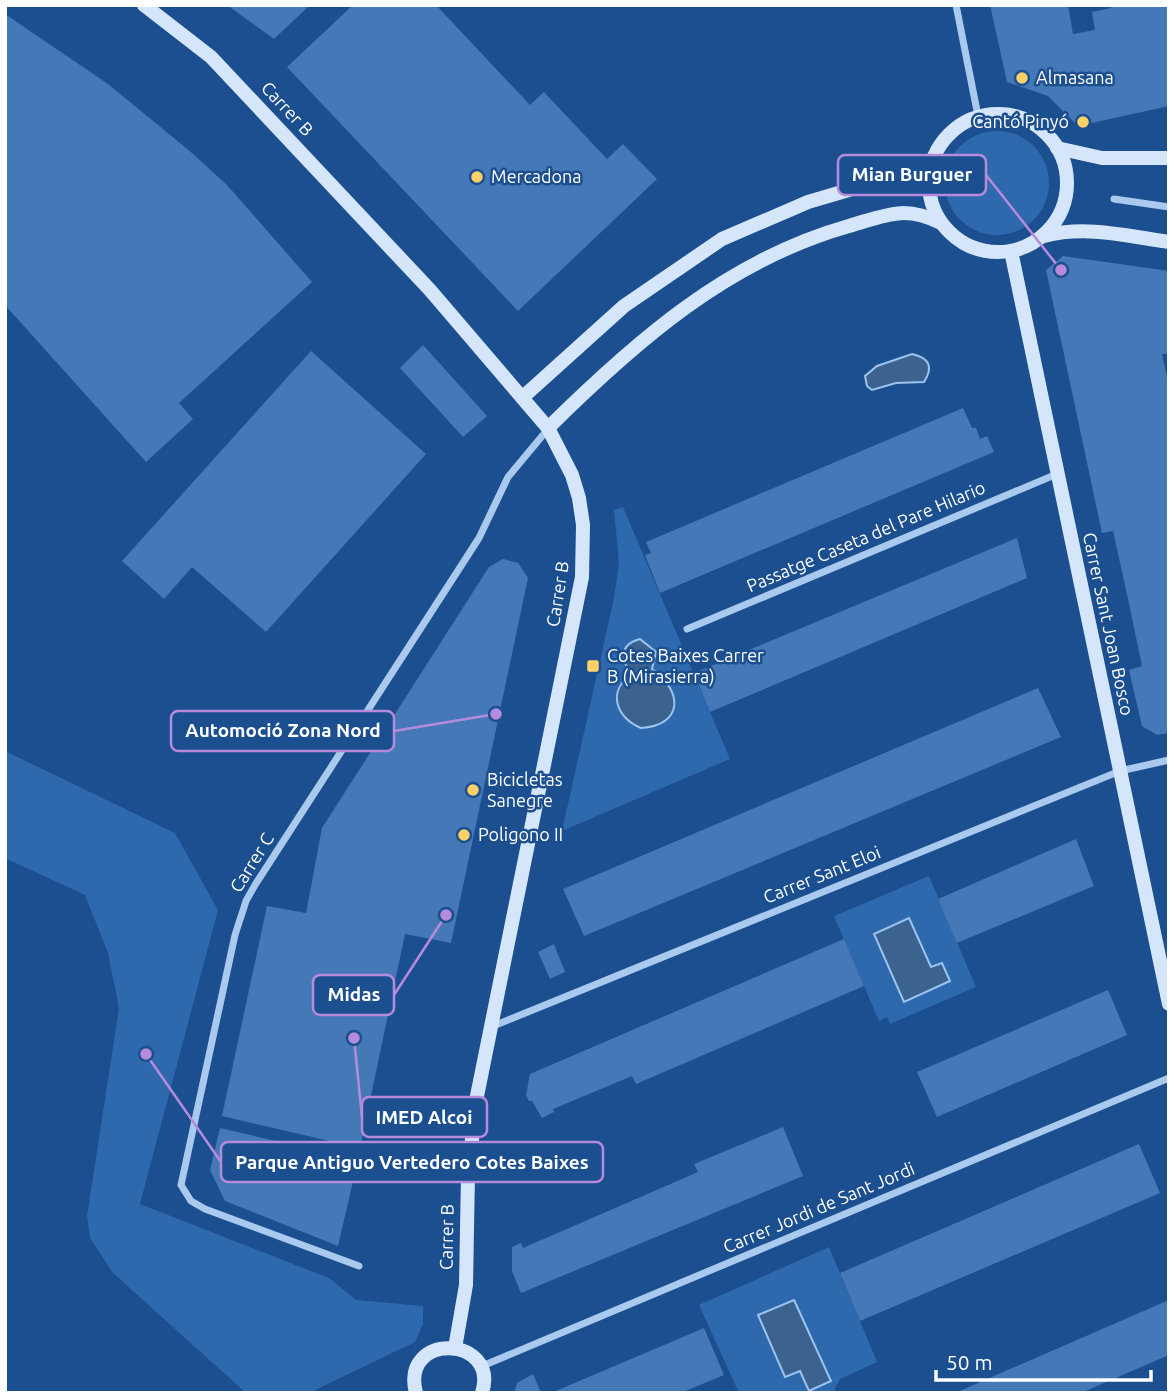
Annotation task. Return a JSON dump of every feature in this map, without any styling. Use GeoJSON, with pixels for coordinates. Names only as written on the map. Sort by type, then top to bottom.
{"type":"FeatureCollection","features":[{"type":"Feature","properties":{"kind":"street","name":"Carrer B"},"geometry":{"type":"LineString","coordinates":[[144,5],[211,57],[430,290],[548,428],[572,475],[579,498],[583,525],[582,577],[490,1027],[468,1174],[466,1285],[455,1348]]}},
{"type":"Feature","properties":{"kind":"street"},"geometry":{"type":"LineString","coordinates":[[956,5],[978,116]]}},
{"type":"Feature","properties":{"kind":"street"},"geometry":{"type":"LineString","coordinates":[[1042,236],[1062,210],[1067,178],[1058,148],[1046,133],[1014,115],[996,113],[978,116],[947,134],[930,166],[928,186],[932,205],[941,223],[954,237],[971,247],[1011,251],[1042,236],[1062,231],[1090,230],[1169,242]]}},
{"type":"Feature","properties":{"kind":"street"},"geometry":{"type":"LineString","coordinates":[[1058,148],[1102,158],[1165,156]]}},
{"type":"Feature","properties":{"kind":"street"},"geometry":{"type":"LineString","coordinates":[[523,397],[624,306],[722,239],[808,202],[930,166]]}},
{"type":"Feature","properties":{"kind":"street"},"geometry":{"type":"LineString","coordinates":[[1114,199],[1169,207]]}},
{"type":"Feature","properties":{"kind":"street"},"geometry":{"type":"LineString","coordinates":[[548,428],[654,329],[702,295],[748,268],[808,240],[881,216],[913,211],[941,223]]}},
{"type":"Feature","properties":{"kind":"street","name":"Carrer Sant Joan Bosco"},"geometry":{"type":"LineString","coordinates":[[1011,251],[1169,1004]]}},
{"type":"Feature","properties":{"kind":"street","name":"Carrer C"},"geometry":{"type":"LineString","coordinates":[[359,1266],[205,1209],[191,1201],[181,1185],[235,935],[250,893],[479,538],[508,477],[548,428]]}},
{"type":"Feature","properties":{"kind":"street","name":"Passatge Caseta del Pare Hilario"},"geometry":{"type":"LineString","coordinates":[[687,629],[1057,474]]}},
{"type":"Feature","properties":{"kind":"street","name":"Carrer Sant Eloi"},"geometry":{"type":"LineString","coordinates":[[490,1027],[1120,771],[1169,760]]}},
{"type":"Feature","properties":{"kind":"street","name":"Carrer Jordi de Sant Jordi"},"geometry":{"type":"LineString","coordinates":[[481,1367],[1169,1078]]}},
{"type":"Feature","properties":{"kind":"street"},"geometry":{"type":"LineString","coordinates":[[416,1393],[416,1371],[425,1357],[439,1349],[455,1348],[466,1351],[481,1367],[482,1393]]}},
{"type":"Feature","properties":{"kind":"shaded area"},"geometry":{"type":"Polygon","coordinates":[[[997,131],[1017,134],[1034,146],[1046,163],[1049,183],[1046,203],[1034,220],[1017,232],[997,235],[977,232],[960,220],[948,203],[945,183],[948,163],[960,146],[977,134],[997,131]]]}},
{"type":"Feature","properties":{"kind":"shaded area"},"geometry":{"type":"Polygon","coordinates":[[[912,354],[926,360],[928,364],[929,371],[924,382],[896,383],[872,390],[867,386],[865,376],[877,366],[912,354]]]}},
{"type":"Feature","properties":{"kind":"shaded area"},"geometry":{"type":"Polygon","coordinates":[[[623,507],[730,759],[562,831],[614,598],[619,563],[614,510],[623,507]]]}},
{"type":"Feature","properties":{"kind":"shaded area"},"geometry":{"type":"Polygon","coordinates":[[[640,639],[656,652],[652,669],[669,687],[674,706],[672,714],[665,721],[641,728],[626,718],[618,704],[617,696],[624,681],[631,675],[622,657],[623,653],[628,645],[640,639]]]}},
{"type":"Feature","properties":{"kind":"shaded area"},"geometry":{"type":"Polygon","coordinates":[[[5,751],[175,833],[218,910],[140,1204],[329,1278],[356,1300],[423,1306],[423,1324],[415,1342],[309,1393],[246,1393],[113,1273],[90,1238],[87,1216],[119,1008],[108,953],[85,895],[5,858],[5,751]]]}},
{"type":"Feature","properties":{"kind":"shaded area"},"geometry":{"type":"Polygon","coordinates":[[[929,876],[976,987],[890,1024],[887,1017],[879,1021],[834,916],[929,876]]]}},
{"type":"Feature","properties":{"kind":"shaded area"},"geometry":{"type":"Polygon","coordinates":[[[909,918],[931,967],[942,963],[950,981],[904,1002],[874,934],[909,918]]]}},
{"type":"Feature","properties":{"kind":"shaded area"},"geometry":{"type":"Polygon","coordinates":[[[829,1247],[877,1362],[840,1379],[833,1393],[739,1393],[699,1305],[829,1247]]]}},
{"type":"Feature","properties":{"kind":"shaded area"},"geometry":{"type":"Polygon","coordinates":[[[794,1300],[831,1381],[809,1391],[800,1371],[785,1377],[758,1315],[794,1300]]]}},
{"type":"Feature","properties":{"kind":"building"},"geometry":{"type":"Polygon","coordinates":[[[227,5],[310,5],[274,39],[227,5]]]}},
{"type":"Feature","properties":{"kind":"building"},"geometry":{"type":"Polygon","coordinates":[[[353,5],[436,5],[530,105],[544,92],[607,159],[623,144],[657,179],[518,311],[287,67],[353,5]]]}},
{"type":"Feature","properties":{"kind":"building"},"geometry":{"type":"Polygon","coordinates":[[[990,5],[1068,5],[1073,34],[1095,30],[1092,12],[1111,8],[1111,5],[1169,5],[1169,106],[1078,126],[1048,96],[1007,82],[990,5]]]}},
{"type":"Feature","properties":{"kind":"building"},"geometry":{"type":"Polygon","coordinates":[[[5,14],[108,84],[192,153],[227,185],[312,282],[179,403],[193,419],[146,462],[5,305],[5,14]]]}},
{"type":"Feature","properties":{"kind":"building"},"geometry":{"type":"Polygon","coordinates":[[[1063,256],[1169,271],[1169,354],[1162,354],[1169,386],[1169,733],[1157,735],[1142,726],[1129,670],[1142,666],[1113,531],[1102,533],[1046,270],[1063,256]]]}},
{"type":"Feature","properties":{"kind":"building"},"geometry":{"type":"Polygon","coordinates":[[[423,345],[487,416],[463,437],[400,368],[423,345]]]}},
{"type":"Feature","properties":{"kind":"building"},"geometry":{"type":"Polygon","coordinates":[[[311,351],[426,454],[266,632],[192,567],[164,599],[122,561],[311,351]]]}},
{"type":"Feature","properties":{"kind":"building"},"geometry":{"type":"Polygon","coordinates":[[[963,408],[972,428],[976,428],[980,439],[987,436],[994,452],[660,593],[645,555],[651,553],[646,542],[963,408]]]}},
{"type":"Feature","properties":{"kind":"building"},"geometry":{"type":"Polygon","coordinates":[[[1017,538],[1027,578],[710,712],[694,673],[1017,538]]]}},
{"type":"Feature","properties":{"kind":"building"},"geometry":{"type":"Polygon","coordinates":[[[503,559],[518,563],[528,578],[451,943],[405,934],[360,1148],[222,1116],[267,906],[306,913],[322,828],[489,567],[503,559]]]}},
{"type":"Feature","properties":{"kind":"building"},"geometry":{"type":"Polygon","coordinates":[[[1038,688],[1061,737],[584,936],[563,889],[1038,688]]]}},
{"type":"Feature","properties":{"kind":"building"},"geometry":{"type":"Polygon","coordinates":[[[1076,839],[1094,886],[957,943],[938,899],[1076,839]]]}},
{"type":"Feature","properties":{"kind":"building"},"geometry":{"type":"Polygon","coordinates":[[[844,939],[864,986],[636,1084],[632,1076],[553,1109],[554,1112],[542,1118],[532,1101],[529,1101],[526,1095],[530,1074],[844,939]]]}},
{"type":"Feature","properties":{"kind":"building"},"geometry":{"type":"Polygon","coordinates":[[[554,944],[565,972],[550,979],[538,952],[554,944]]]}},
{"type":"Feature","properties":{"kind":"building"},"geometry":{"type":"Polygon","coordinates":[[[1108,990],[1127,1035],[937,1117],[917,1072],[1108,990]]]}},
{"type":"Feature","properties":{"kind":"building"},"geometry":{"type":"Polygon","coordinates":[[[783,1127],[803,1176],[521,1293],[512,1271],[512,1247],[521,1243],[523,1248],[698,1172],[694,1164],[783,1127]]]}},
{"type":"Feature","properties":{"kind":"building"},"geometry":{"type":"Polygon","coordinates":[[[220,1128],[358,1160],[338,1246],[225,1201],[210,1170],[220,1128]]]}},
{"type":"Feature","properties":{"kind":"building"},"geometry":{"type":"Polygon","coordinates":[[[1139,1144],[1160,1193],[860,1321],[840,1273],[1139,1144]]]}},
{"type":"Feature","properties":{"kind":"building"},"geometry":{"type":"Polygon","coordinates":[[[1169,1300],[1169,1355],[1081,1393],[955,1393],[1169,1300]]]}},
{"type":"Feature","properties":{"kind":"building"},"geometry":{"type":"Polygon","coordinates":[[[704,1328],[724,1375],[683,1392],[551,1393],[704,1328]]]}},
{"type":"Feature","properties":{"kind":"building"},"geometry":{"type":"Polygon","coordinates":[[[533,1374],[541,1393],[514,1393],[517,1383],[533,1374]]]}},
{"type":"Feature","properties":{"kind":"place","name":"Almasana"},"geometry":{"type":"Point","coordinates":[1022,78]}},
{"type":"Feature","properties":{"kind":"place","name":"Cantó Pinyó"},"geometry":{"type":"Point","coordinates":[1083,122]}},
{"type":"Feature","properties":{"kind":"place","name":"Mercadona"},"geometry":{"type":"Point","coordinates":[477,177]}},
{"type":"Feature","properties":{"kind":"place","name":"Mian Burguer"},"geometry":{"type":"Point","coordinates":[1061,270]}},
{"type":"Feature","properties":{"kind":"place","name":"Cotes Baixes Carrer B (Mirasierra)"},"geometry":{"type":"Point","coordinates":[593,666]}},
{"type":"Feature","properties":{"kind":"place","name":"Automoció Zona Nord"},"geometry":{"type":"Point","coordinates":[496,714]}},
{"type":"Feature","properties":{"kind":"place","name":"Bicicletas Sanegre"},"geometry":{"type":"Point","coordinates":[473,790]}},
{"type":"Feature","properties":{"kind":"place","name":"Poligono II"},"geometry":{"type":"Point","coordinates":[464,835]}},
{"type":"Feature","properties":{"kind":"place","name":"Midas"},"geometry":{"type":"Point","coordinates":[446,915]}},
{"type":"Feature","properties":{"kind":"place","name":"IMED Alcoi"},"geometry":{"type":"Point","coordinates":[354,1038]}},
{"type":"Feature","properties":{"kind":"place","name":"Parque Antiguo Vertedero Cotes Baixes"},"geometry":{"type":"Point","coordinates":[146,1054]}}]}
